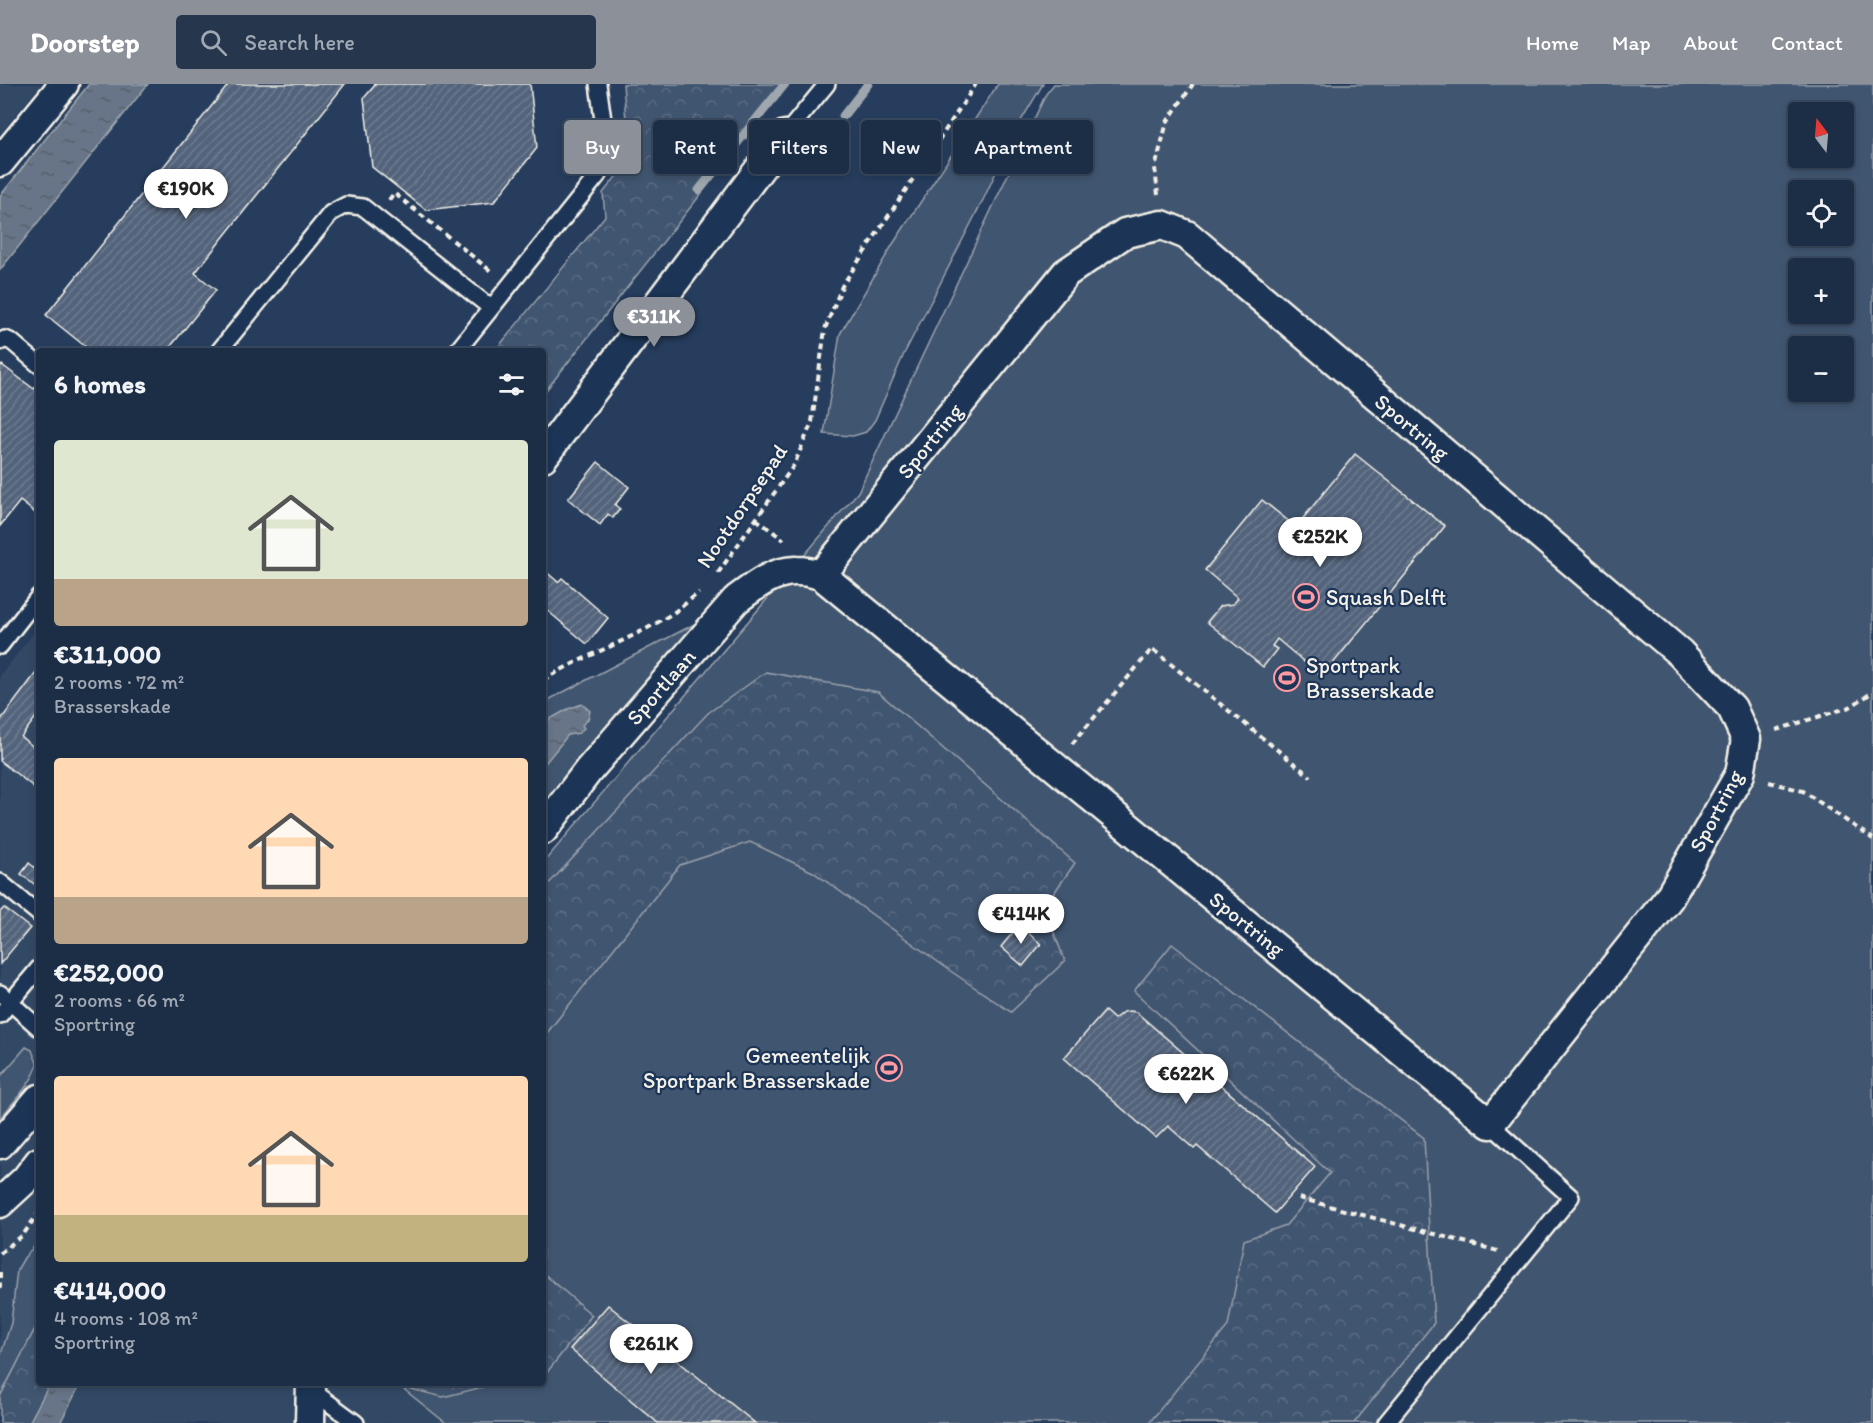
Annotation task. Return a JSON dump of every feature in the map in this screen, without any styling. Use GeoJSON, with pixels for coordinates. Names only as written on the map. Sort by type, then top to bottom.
{"type":"FeatureCollection","features":[{"type":"Feature","properties":{"kind":"street"},"geometry":{"type":"LineString","coordinates":[[0,162],[64,84]]}},
{"type":"Feature","properties":{"kind":"street"},"geometry":{"type":"LineString","coordinates":[[546,453],[756,174]]}},
{"type":"Feature","properties":{"kind":"street","name":"Sportring"},"geometry":{"type":"LineString","coordinates":[[1162,225],[1187,235],[1680,653],[1732,708],[1746,740],[1740,774],[1669,898],[1490,1124],[1054,765],[810,573],[1066,273],[1125,233],[1162,225]]}},
{"type":"Feature","properties":{"kind":"street","name":"Sportlaan"},"geometry":{"type":"LineString","coordinates":[[546,826],[588,771],[736,600],[757,584],[786,571],[810,573]]}},
{"type":"Feature","properties":{"kind":"street"},"geometry":{"type":"LineString","coordinates":[[0,1144],[36,1102]]}},
{"type":"Feature","properties":{"kind":"street"},"geometry":{"type":"LineString","coordinates":[[0,1203],[26,1179],[36,1166]]}},
{"type":"Feature","properties":{"kind":"street"},"geometry":{"type":"LineString","coordinates":[[310,1423],[311,1386]]}},
{"type":"Feature","properties":{"kind":"lane"},"geometry":{"type":"LineString","coordinates":[[459,348],[598,176],[607,149],[598,84]]}},
{"type":"Feature","properties":{"kind":"lane"},"geometry":{"type":"LineString","coordinates":[[797,120],[827,84]]}},
{"type":"Feature","properties":{"kind":"lane"},"geometry":{"type":"LineString","coordinates":[[221,348],[331,213],[346,206],[363,207],[491,308]]}},
{"type":"Feature","properties":{"kind":"lane"},"geometry":{"type":"LineString","coordinates":[[0,342],[5,339],[12,342],[36,363]]}},
{"type":"Feature","properties":{"kind":"lane"},"geometry":{"type":"LineString","coordinates":[[0,646],[36,600]]}},
{"type":"Feature","properties":{"kind":"lane"},"geometry":{"type":"LineString","coordinates":[[0,882],[36,912]]}},
{"type":"Feature","properties":{"kind":"lane"},"geometry":{"type":"LineString","coordinates":[[0,1015],[5,998],[36,971]]}},
{"type":"Feature","properties":{"kind":"lane"},"geometry":{"type":"LineString","coordinates":[[5,998],[36,1025]]}},
{"type":"Feature","properties":{"kind":"lane"},"geometry":{"type":"LineString","coordinates":[[1386,1423],[1571,1197],[1490,1124]]}},
{"type":"Feature","properties":{"kind":"lane"},"geometry":{"type":"LineString","coordinates":[[311,1386],[356,1423]]}},
{"type":"Feature","properties":{"kind":"path","name":"Nootdorpsepad"},"geometry":{"type":"LineString","coordinates":[[717,575],[794,465],[812,422],[825,329],[842,286],[976,84]]}},
{"type":"Feature","properties":{"kind":"path"},"geometry":{"type":"LineString","coordinates":[[1162,225],[1155,168],[1167,122],[1193,84]]}},
{"type":"Feature","properties":{"kind":"path"},"geometry":{"type":"LineString","coordinates":[[376,217],[394,193],[510,286]]}},
{"type":"Feature","properties":{"kind":"path","name":"Nootdorpsepad"},"geometry":{"type":"LineString","coordinates":[[546,678],[673,613],[701,591]]}},
{"type":"Feature","properties":{"kind":"path"},"geometry":{"type":"LineString","coordinates":[[1054,765],[1152,649],[1311,777]]}},
{"type":"Feature","properties":{"kind":"path"},"geometry":{"type":"LineString","coordinates":[[1746,740],[1850,707],[1873,692]]}},
{"type":"Feature","properties":{"kind":"path"},"geometry":{"type":"LineString","coordinates":[[1740,774],[1803,791],[1873,839]]}},
{"type":"Feature","properties":{"kind":"path"},"geometry":{"type":"LineString","coordinates":[[1299,1198],[1521,1257]]}},
{"type":"Feature","properties":{"kind":"path"},"geometry":{"type":"LineString","coordinates":[[0,1253],[24,1235],[36,1217]]}},
{"type":"Feature","properties":{"kind":"path"},"geometry":{"type":"LineString","coordinates":[[0,1272],[0,1291]]}},
{"type":"Feature","properties":{"kind":"shaded area"},"geometry":{"type":"Polygon","coordinates":[[[0,84],[41,84],[0,134],[0,84]]]}},
{"type":"Feature","properties":{"kind":"shaded area"},"geometry":{"type":"Polygon","coordinates":[[[36,630],[36,1386],[400,1386],[446,1423],[0,1423],[0,676],[36,630]]]}},
{"type":"Feature","properties":{"kind":"green space"},"geometry":{"type":"Polygon","coordinates":[[[623,84],[788,84],[760,120],[749,120],[749,133],[737,149],[737,120],[653,120],[653,174],[717,174],[546,390],[546,348],[497,348],[605,216],[603,193],[618,174],[641,174],[641,120],[626,120],[623,84]]]}},
{"type":"Feature","properties":{"kind":"green space"},"geometry":{"type":"Polygon","coordinates":[[[998,84],[1043,84],[1021,120],[974,120],[998,84]]]}},
{"type":"Feature","properties":{"kind":"green space","name":"Sportpark Brasserskade"},"geometry":{"type":"Polygon","coordinates":[[[1054,84],[1873,84],[1873,1423],[446,1423],[400,1386],[546,1386],[546,859],[858,492],[1008,174],[1093,174],[1093,120],[1034,120],[1046,94],[1054,84]]]}},
{"type":"Feature","properties":{"kind":"green space"},"geometry":{"type":"Polygon","coordinates":[[[953,153],[953,174],[995,174],[904,354],[875,420],[866,432],[853,436],[824,434],[840,334],[893,244],[953,153]]]}},
{"type":"Feature","properties":{"kind":"green space"},"geometry":{"type":"Polygon","coordinates":[[[710,616],[611,722],[546,803],[546,703],[710,616]]]}},
{"type":"Feature","properties":{"kind":"green space"},"geometry":{"type":"Polygon","coordinates":[[[766,672],[878,692],[1075,863],[1044,907],[1065,961],[1011,1012],[813,872],[750,842],[680,865],[546,1034],[546,887],[708,713],[766,672]]]}},
{"type":"Feature","properties":{"kind":"green space"},"geometry":{"type":"Polygon","coordinates":[[[1172,944],[1424,1138],[1434,1323],[1354,1423],[1149,1423],[1228,1326],[1244,1240],[1286,1225],[1330,1173],[1134,991],[1172,944]]]}},
{"type":"Feature","properties":{"kind":"green space"},"geometry":{"type":"Polygon","coordinates":[[[26,1047],[32,1050],[36,1060],[33,1076],[0,1118],[0,1077],[26,1047]]]}},
{"type":"Feature","properties":{"kind":"green space"},"geometry":{"type":"Polygon","coordinates":[[[36,1244],[36,1327],[0,1397],[0,1357],[11,1323],[17,1270],[36,1244]]]}},
{"type":"Feature","properties":{"kind":"green space"},"geometry":{"type":"Polygon","coordinates":[[[546,1276],[592,1315],[546,1371],[546,1276]]]}},
{"type":"Feature","properties":{"kind":"green space"},"geometry":{"type":"Polygon","coordinates":[[[36,1327],[36,1386],[64,1386],[44,1423],[0,1423],[0,1397],[36,1327]]]}},
{"type":"Feature","properties":{"kind":"green space"},"geometry":{"type":"Polygon","coordinates":[[[398,1386],[487,1386],[443,1397],[398,1386]]]}},
{"type":"Feature","properties":{"kind":"water"},"geometry":{"type":"Polygon","coordinates":[[[89,84],[148,84],[0,270],[0,196],[89,84]]]}},
{"type":"Feature","properties":{"kind":"water"},"geometry":{"type":"Polygon","coordinates":[[[582,704],[590,711],[588,719],[582,725],[584,728],[579,733],[568,735],[546,762],[546,721],[582,704]]]}},
{"type":"Feature","properties":{"kind":"water"},"geometry":{"type":"Polygon","coordinates":[[[48,1386],[79,1386],[60,1423],[29,1423],[48,1386]]]}},
{"type":"Feature","properties":{"kind":"building"},"geometry":{"type":"Polygon","coordinates":[[[229,84],[345,84],[195,273],[216,290],[169,348],[87,348],[46,315],[229,84]]]}},
{"type":"Feature","properties":{"kind":"building"},"geometry":{"type":"Polygon","coordinates":[[[373,84],[530,84],[537,148],[494,202],[426,210],[372,167],[364,98],[375,85],[373,84]]]}},
{"type":"Feature","properties":{"kind":"building"},"geometry":{"type":"Polygon","coordinates":[[[2,365],[34,389],[36,386],[36,513],[20,501],[0,526],[0,367],[2,365]]]}},
{"type":"Feature","properties":{"kind":"building"},"geometry":{"type":"Polygon","coordinates":[[[1355,454],[1445,526],[1322,677],[1277,639],[1272,646],[1277,649],[1263,667],[1207,622],[1220,606],[1233,604],[1238,598],[1205,570],[1262,500],[1296,527],[1355,454]]]}},
{"type":"Feature","properties":{"kind":"building"},"geometry":{"type":"Polygon","coordinates":[[[598,462],[629,487],[615,505],[620,509],[613,518],[608,514],[600,525],[568,499],[598,462]]]}},
{"type":"Feature","properties":{"kind":"building"},"geometry":{"type":"Polygon","coordinates":[[[546,572],[558,582],[562,578],[608,618],[587,644],[546,610],[546,572]]]}},
{"type":"Feature","properties":{"kind":"building"},"geometry":{"type":"Polygon","coordinates":[[[36,673],[36,717],[21,737],[36,749],[36,789],[0,761],[0,721],[36,673]]]}},
{"type":"Feature","properties":{"kind":"building"},"geometry":{"type":"Polygon","coordinates":[[[29,863],[36,869],[36,885],[21,874],[29,863]]]}},
{"type":"Feature","properties":{"kind":"building"},"geometry":{"type":"Polygon","coordinates":[[[4,908],[30,928],[0,964],[0,912],[4,908]]]}},
{"type":"Feature","properties":{"kind":"building"},"geometry":{"type":"Polygon","coordinates":[[[1019,925],[1041,944],[1023,966],[1001,947],[1019,925]]]}},
{"type":"Feature","properties":{"kind":"building"},"geometry":{"type":"Polygon","coordinates":[[[1105,1011],[1114,1019],[1123,1012],[1136,1012],[1315,1167],[1275,1213],[1197,1146],[1194,1149],[1168,1126],[1156,1138],[1064,1058],[1105,1011]]]}},
{"type":"Feature","properties":{"kind":"building"},"geometry":{"type":"Polygon","coordinates":[[[608,1305],[755,1423],[658,1423],[570,1349],[608,1305]]]}},
{"type":"Feature","properties":{"kind":"waterway"},"geometry":{"type":"LineString","coordinates":[[699,190],[785,84]]}},
{"type":"Feature","properties":{"kind":"waterway"},"geometry":{"type":"LineString","coordinates":[[843,116],[868,84]]}},
{"type":"Feature","properties":{"kind":"place","name":"Squash Delft"},"geometry":{"type":"Point","coordinates":[1306,597]}},
{"type":"Feature","properties":{"kind":"place","name":"Sportpark Brasserskade"},"geometry":{"type":"Point","coordinates":[1287,678]}},
{"type":"Feature","properties":{"kind":"place","name":"Gemeentelijk Sportpark Brasserskade"},"geometry":{"type":"Point","coordinates":[889,1068]}}]}
